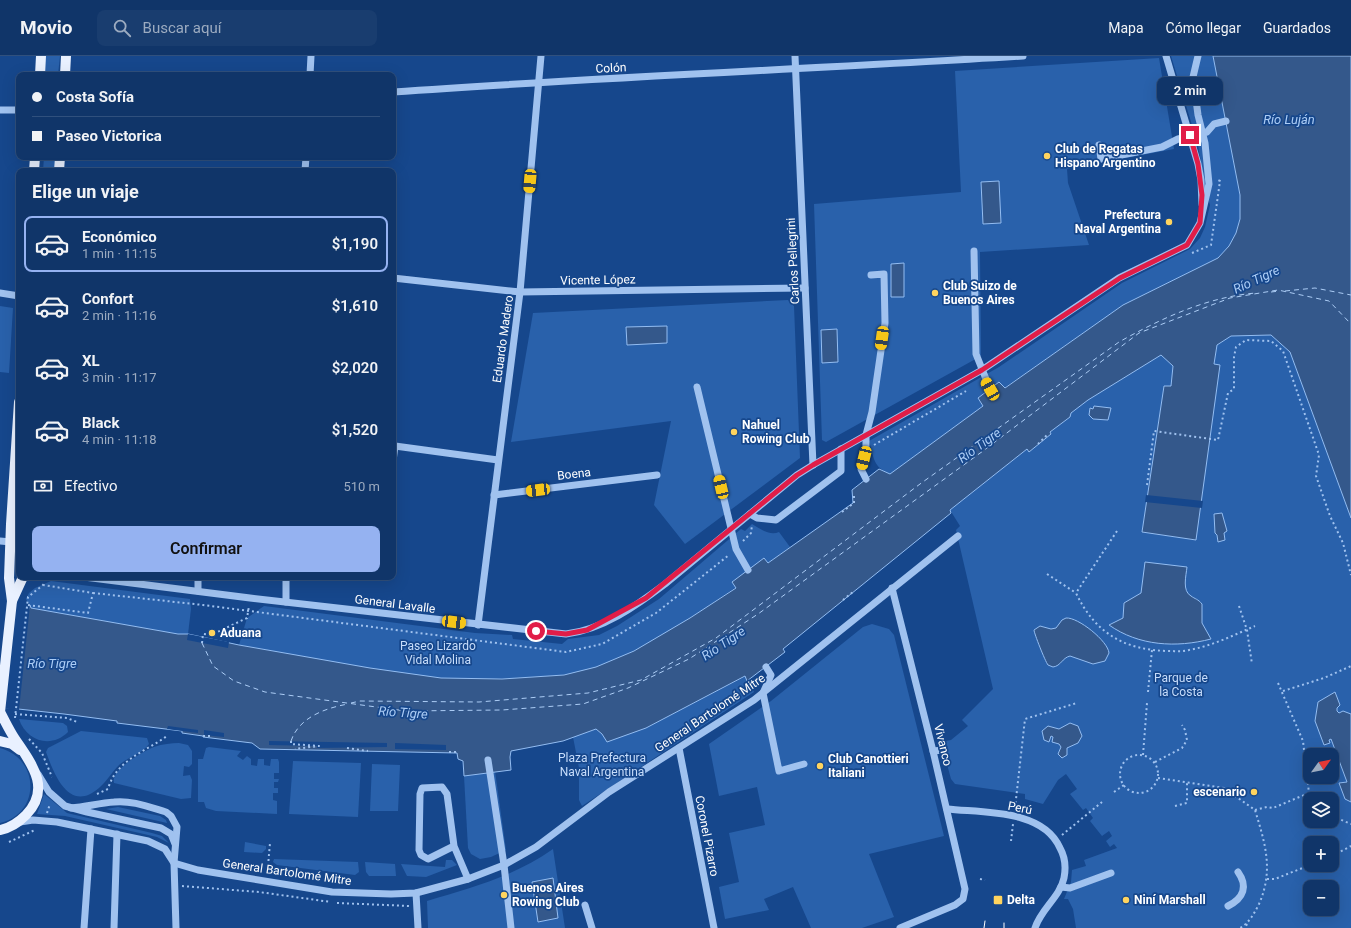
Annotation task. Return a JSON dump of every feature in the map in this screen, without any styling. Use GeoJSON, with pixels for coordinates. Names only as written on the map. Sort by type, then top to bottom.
{"type":"FeatureCollection","features":[{"type":"Feature","properties":{"kind":"main road"},"geometry":{"type":"LineString","coordinates":[[40,72],[41,56]]}},
{"type":"Feature","properties":{"kind":"main road"},"geometry":{"type":"LineString","coordinates":[[65,72],[66,56]]}},
{"type":"Feature","properties":{"kind":"main road"},"geometry":{"type":"LineString","coordinates":[[0,834],[16,824],[30,810],[38,792],[36,772],[29,759],[13,737],[0,712],[12,601],[9,578],[15,541],[11,507],[16,441]]}},
{"type":"Feature","properties":{"kind":"main road"},"geometry":{"type":"LineString","coordinates":[[12,601],[22,580]]}},
{"type":"Feature","properties":{"kind":"main road"},"geometry":{"type":"LineString","coordinates":[[0,741],[12,744],[29,759]]}},
{"type":"Feature","properties":{"kind":"main road"},"geometry":{"type":"LineString","coordinates":[[0,830],[16,824]]}},
{"type":"Feature","properties":{"kind":"street"},"geometry":{"type":"LineString","coordinates":[[310,56],[310,72]]}},
{"type":"Feature","properties":{"kind":"street","name":"Eduardo Madero"},"geometry":{"type":"LineString","coordinates":[[478,625],[520,292],[541,56]]}},
{"type":"Feature","properties":{"kind":"street","name":"Carlos Pellegrini"},"geometry":{"type":"LineString","coordinates":[[794,56],[813,465]]}},
{"type":"Feature","properties":{"kind":"street","name":"Colón"},"geometry":{"type":"LineString","coordinates":[[396,92],[538,82],[795,70],[1023,56]]}},
{"type":"Feature","properties":{"kind":"street"},"geometry":{"type":"LineString","coordinates":[[1166,56],[1190,135],[1201,180],[1200,223]]}},
{"type":"Feature","properties":{"kind":"street"},"geometry":{"type":"LineString","coordinates":[[1198,56],[1193,77],[1205,143],[1208,176],[1208,190],[1200,223]]}},
{"type":"Feature","properties":{"kind":"street"},"geometry":{"type":"LineString","coordinates":[[0,110],[16,110]]}},
{"type":"Feature","properties":{"kind":"street"},"geometry":{"type":"LineString","coordinates":[[1099,145],[1101,159],[1162,147],[1178,139],[1207,132],[1214,124],[1226,120]]}},
{"type":"Feature","properties":{"kind":"street","name":"General Lavalle"},"geometry":{"type":"LineString","coordinates":[[108,580],[478,625],[566,634],[587,630],[646,598],[813,465],[982,370],[1120,278],[1187,245],[1200,223]]}},
{"type":"Feature","properties":{"kind":"street"},"geometry":{"type":"LineString","coordinates":[[974,251],[976,354],[985,380],[990,389]]}},
{"type":"Feature","properties":{"kind":"street"},"geometry":{"type":"LineString","coordinates":[[866,479],[861,469],[866,447],[866,435],[872,412],[885,323],[884,274],[871,275]]}},
{"type":"Feature","properties":{"kind":"street","name":"Vicente López"},"geometry":{"type":"LineString","coordinates":[[396,278],[520,292],[805,288]]}},
{"type":"Feature","properties":{"kind":"street"},"geometry":{"type":"LineString","coordinates":[[0,293],[16,296]]}},
{"type":"Feature","properties":{"kind":"street"},"geometry":{"type":"LineString","coordinates":[[697,387],[736,549],[748,570]]}},
{"type":"Feature","properties":{"kind":"street"},"geometry":{"type":"LineString","coordinates":[[396,446],[498,460]]}},
{"type":"Feature","properties":{"kind":"street"},"geometry":{"type":"LineString","coordinates":[[750,514],[757,518],[776,520],[842,471],[841,449]]}},
{"type":"Feature","properties":{"kind":"street","name":"Boena"},"geometry":{"type":"LineString","coordinates":[[494,495],[657,475]]}},
{"type":"Feature","properties":{"kind":"street","name":"General Bartolomé Mitre"},"geometry":{"type":"LineString","coordinates":[[174,863],[198,870],[332,892],[391,894],[416,893],[468,879],[504,865],[536,847],[609,792],[762,693],[958,536]]}},
{"type":"Feature","properties":{"kind":"street"},"geometry":{"type":"LineString","coordinates":[[0,541],[15,541]]}},
{"type":"Feature","properties":{"kind":"street"},"geometry":{"type":"LineString","coordinates":[[198,580],[198,591]]}},
{"type":"Feature","properties":{"kind":"street"},"geometry":{"type":"LineString","coordinates":[[286,580],[286,602]]}},
{"type":"Feature","properties":{"kind":"street","name":"Vivanco"},"geometry":{"type":"LineString","coordinates":[[892,588],[965,883],[963,899],[955,905],[900,928]]}},
{"type":"Feature","properties":{"kind":"street"},"geometry":{"type":"LineString","coordinates":[[766,667],[771,675],[762,693],[779,771],[804,764]]}},
{"type":"Feature","properties":{"kind":"street","name":"Coronel Pizarro"},"geometry":{"type":"LineString","coordinates":[[679,748],[714,928]]}},
{"type":"Feature","properties":{"kind":"street"},"geometry":{"type":"LineString","coordinates":[[933,751],[943,750]]}},
{"type":"Feature","properties":{"kind":"street"},"geometry":{"type":"LineString","coordinates":[[29,759],[49,792],[61,803],[71,808],[161,828],[171,834],[176,846]]}},
{"type":"Feature","properties":{"kind":"street"},"geometry":{"type":"LineString","coordinates":[[488,760],[504,865],[511,928]]}},
{"type":"Feature","properties":{"kind":"street"},"geometry":{"type":"LineString","coordinates":[[454,846],[428,858],[421,855],[419,850],[420,794],[422,788],[442,787],[447,794],[454,846],[468,879]]}},
{"type":"Feature","properties":{"kind":"street"},"geometry":{"type":"LineString","coordinates":[[71,808],[126,802],[166,812],[171,816],[177,827],[174,863],[176,928]]}},
{"type":"Feature","properties":{"kind":"street","name":"Perú"},"geometry":{"type":"LineString","coordinates":[[947,809],[1029,819],[1047,829],[1056,840],[1062,850],[1065,864],[1064,878],[1061,887],[1042,913],[1035,928]]}},
{"type":"Feature","properties":{"kind":"street"},"geometry":{"type":"LineString","coordinates":[[16,824],[33,820],[56,822],[159,844],[165,849],[174,863]]}},
{"type":"Feature","properties":{"kind":"street"},"geometry":{"type":"LineString","coordinates":[[84,928],[91,829]]}},
{"type":"Feature","properties":{"kind":"street"},"geometry":{"type":"LineString","coordinates":[[114,928],[117,834]]}},
{"type":"Feature","properties":{"kind":"street"},"geometry":{"type":"LineString","coordinates":[[1228,906],[1236,900],[1245,886],[1244,881],[1238,872]]}},
{"type":"Feature","properties":{"kind":"street"},"geometry":{"type":"LineString","coordinates":[[1061,887],[1070,888],[1111,873]]}},
{"type":"Feature","properties":{"kind":"street"},"geometry":{"type":"LineString","coordinates":[[416,893],[418,906],[418,928]]}},
{"type":"Feature","properties":{"kind":"street"},"geometry":{"type":"LineString","coordinates":[[585,905],[592,928]]}},
{"type":"Feature","properties":{"kind":"path"},"geometry":{"type":"LineString","coordinates":[[1189,255],[1211,244],[1220,181],[1208,176]]}},
{"type":"Feature","properties":{"kind":"path"},"geometry":{"type":"LineString","coordinates":[[1146,484],[1154,431],[1218,440],[1228,394],[1234,390],[1234,357],[1236,347],[1246,340],[1271,341],[1283,351],[1319,455],[1316,476],[1330,516],[1343,542],[1351,575]]}},
{"type":"Feature","properties":{"kind":"path"},"geometry":{"type":"LineString","coordinates":[[866,447],[879,443],[985,380]]}},
{"type":"Feature","properties":{"kind":"path"},"geometry":{"type":"LineString","coordinates":[[1038,444],[1048,434]]}},
{"type":"Feature","properties":{"kind":"path"},"geometry":{"type":"LineString","coordinates":[[842,512],[854,504],[854,493]]}},
{"type":"Feature","properties":{"kind":"path"},"geometry":{"type":"LineString","coordinates":[[15,720],[28,597],[31,593],[43,585],[93,593],[203,605],[566,652],[602,644],[656,613],[736,549],[752,533],[752,521],[757,518]]}},
{"type":"Feature","properties":{"kind":"path"},"geometry":{"type":"LineString","coordinates":[[1076,593],[1117,531]]}},
{"type":"Feature","properties":{"kind":"path"},"geometry":{"type":"LineString","coordinates":[[1047,574],[1076,593],[1089,617],[1101,628],[1130,646],[1152,650],[1188,651],[1255,626]]}},
{"type":"Feature","properties":{"kind":"path"},"geometry":{"type":"LineString","coordinates":[[43,585],[44,580]]}},
{"type":"Feature","properties":{"kind":"path"},"geometry":{"type":"LineString","coordinates":[[844,600],[854,591]]}},
{"type":"Feature","properties":{"kind":"path"},"geometry":{"type":"LineString","coordinates":[[28,604],[88,613],[93,593]]}},
{"type":"Feature","properties":{"kind":"path"},"geometry":{"type":"LineString","coordinates":[[1239,606],[1247,630],[1252,664]]}},
{"type":"Feature","properties":{"kind":"path"},"geometry":{"type":"LineString","coordinates":[[202,643],[203,634],[211,635],[247,618]]}},
{"type":"Feature","properties":{"kind":"path"},"geometry":{"type":"LineString","coordinates":[[1148,692],[1152,650]]}},
{"type":"Feature","properties":{"kind":"path"},"geometry":{"type":"LineString","coordinates":[[1283,691],[1324,678],[1351,666]]}},
{"type":"Feature","properties":{"kind":"path"},"geometry":{"type":"LineString","coordinates":[[1278,683],[1283,691],[1303,741],[1309,792]]}},
{"type":"Feature","properties":{"kind":"path"},"geometry":{"type":"LineString","coordinates":[[1014,810],[1025,720],[1077,703]]}},
{"type":"Feature","properties":{"kind":"path"},"geometry":{"type":"LineString","coordinates":[[1143,755],[1147,703]]}},
{"type":"Feature","properties":{"kind":"path"},"geometry":{"type":"LineString","coordinates":[[11,713],[67,718],[77,722]]}},
{"type":"Feature","properties":{"kind":"path"},"geometry":{"type":"LineString","coordinates":[[1155,762],[1182,748],[1187,740],[1185,730],[1182,725]]}},
{"type":"Feature","properties":{"kind":"path"},"geometry":{"type":"LineString","coordinates":[[24,735],[42,753],[54,782]]}},
{"type":"Feature","properties":{"kind":"path"},"geometry":{"type":"LineString","coordinates":[[94,796],[108,789],[111,778],[122,765],[167,736]]}},
{"type":"Feature","properties":{"kind":"path"},"geometry":{"type":"LineString","coordinates":[[203,736],[211,736]]}},
{"type":"Feature","properties":{"kind":"path"},"geometry":{"type":"LineString","coordinates":[[292,741],[291,744],[319,746],[295,749]]}},
{"type":"Feature","properties":{"kind":"path"},"geometry":{"type":"LineString","coordinates":[[347,748],[368,751]]}},
{"type":"Feature","properties":{"kind":"path"},"geometry":{"type":"LineString","coordinates":[[449,752],[457,752]]}},
{"type":"Feature","properties":{"kind":"path"},"geometry":{"type":"LineString","coordinates":[[1143,755],[1155,762],[1158,767],[1158,778],[1153,787],[1144,792],[1133,792],[1124,785],[1120,775],[1123,764],[1130,757],[1143,755]]}},
{"type":"Feature","properties":{"kind":"path"},"geometry":{"type":"LineString","coordinates":[[1158,778],[1224,788],[1255,810],[1268,864],[1267,879],[1259,904],[1246,924],[1240,928]]}},
{"type":"Feature","properties":{"kind":"path"},"geometry":{"type":"LineString","coordinates":[[1176,806],[1187,803],[1187,782]]}},
{"type":"Feature","properties":{"kind":"path"},"geometry":{"type":"LineString","coordinates":[[1114,792],[1124,785]]}},
{"type":"Feature","properties":{"kind":"path"},"geometry":{"type":"LineString","coordinates":[[1255,810],[1267,807],[1273,808],[1303,796]]}},
{"type":"Feature","properties":{"kind":"path"},"geometry":{"type":"LineString","coordinates":[[47,814],[51,801]]}},
{"type":"Feature","properties":{"kind":"path"},"geometry":{"type":"LineString","coordinates":[[1056,840],[1102,802]]}},
{"type":"Feature","properties":{"kind":"path"},"geometry":{"type":"LineString","coordinates":[[1011,840],[1014,818]]}},
{"type":"Feature","properties":{"kind":"path"},"geometry":{"type":"LineString","coordinates":[[1339,819],[1351,824]]}},
{"type":"Feature","properties":{"kind":"path"},"geometry":{"type":"LineString","coordinates":[[268,866],[270,843]]}},
{"type":"Feature","properties":{"kind":"path"},"geometry":{"type":"LineString","coordinates":[[1339,852],[1351,846]]}},
{"type":"Feature","properties":{"kind":"path"},"geometry":{"type":"LineString","coordinates":[[1267,879],[1275,879],[1303,868]]}},
{"type":"Feature","properties":{"kind":"path"},"geometry":{"type":"LineString","coordinates":[[980,879],[985,880]]}},
{"type":"Feature","properties":{"kind":"path"},"geometry":{"type":"LineString","coordinates":[[174,886],[259,892],[329,902],[418,906]]}},
{"type":"Feature","properties":{"kind":"path"},"geometry":{"type":"LineString","coordinates":[[1246,924],[1250,928]]}},
{"type":"Feature","properties":{"kind":"green space"},"geometry":{"type":"Polygon","coordinates":[[[45,56],[60,56],[58,72],[44,72],[45,56]]]}},
{"type":"Feature","properties":{"kind":"green space"},"geometry":{"type":"Polygon","coordinates":[[[1171,56],[1213,56],[1240,195],[1240,219],[1236,233],[1229,246],[1218,258],[1123,305],[1004,388],[999,382],[978,398],[983,406],[890,474],[884,471],[877,465],[873,457],[869,441],[999,367],[1122,283],[1190,249],[1200,238],[1205,227],[1210,205],[1198,145],[1171,56]]]}},
{"type":"Feature","properties":{"kind":"green space"},"geometry":{"type":"Polygon","coordinates":[[[1159,58],[1174,149],[1067,169],[1068,183],[1089,245],[980,252],[981,356],[826,442],[822,440],[814,204],[961,192],[955,71],[1159,58]]]}},
{"type":"Feature","properties":{"kind":"green space"},"geometry":{"type":"Polygon","coordinates":[[[44,160],[59,160],[58,168],[43,168],[44,160]]]}},
{"type":"Feature","properties":{"kind":"green space","name":"Nahuel Rowing Club"},"geometry":{"type":"Polygon","coordinates":[[[788,300],[794,306],[800,458],[685,544],[654,505],[671,421],[511,442],[533,313],[788,300]]]}},
{"type":"Feature","properties":{"kind":"green space"},"geometry":{"type":"Polygon","coordinates":[[[0,306],[13,308],[9,373],[0,372],[0,306]]]}},
{"type":"Feature","properties":{"kind":"green space","name":"Parque de la Costa"},"geometry":{"type":"Polygon","coordinates":[[[1271,335],[1290,352],[1351,518],[1351,928],[1076,928],[1073,909],[1068,899],[1064,899],[1071,882],[1072,870],[1086,866],[1084,860],[1117,848],[1114,844],[1110,847],[1106,841],[1112,836],[1109,831],[1102,836],[1090,821],[1093,818],[1086,808],[1083,810],[1070,794],[1077,789],[1066,774],[1058,780],[1043,804],[1025,799],[1025,794],[955,784],[951,779],[941,742],[951,740],[968,726],[962,720],[993,689],[956,530],[960,526],[950,510],[1027,449],[1030,451],[1051,434],[1050,432],[1070,417],[1070,413],[1088,400],[1161,355],[1173,366],[1171,386],[1164,386],[1142,532],[1195,540],[1219,365],[1214,364],[1217,345],[1231,336],[1271,335]]]}},
{"type":"Feature","properties":{"kind":"green space","name":"Paseo Lizardo Vidal Molina"},"geometry":{"type":"Polygon","coordinates":[[[752,524],[769,533],[779,532],[790,547],[768,563],[764,559],[732,582],[736,587],[669,631],[634,651],[597,667],[580,672],[555,676],[474,679],[441,678],[416,676],[365,668],[239,645],[247,618],[264,606],[475,633],[512,635],[513,639],[562,644],[568,639],[599,635],[617,626],[659,599],[741,529],[745,531],[752,524]]]}},
{"type":"Feature","properties":{"kind":"green space"},"geometry":{"type":"Polygon","coordinates":[[[51,581],[190,599],[191,609],[188,634],[178,634],[31,608],[26,599],[29,593],[35,588],[51,581]]]}},
{"type":"Feature","properties":{"kind":"green space","name":"Club Canottieri Italiani"},"geometry":{"type":"Polygon","coordinates":[[[872,624],[889,629],[894,635],[944,836],[869,854],[894,917],[862,928],[811,928],[793,887],[764,899],[769,910],[725,919],[719,887],[739,882],[729,833],[765,825],[757,787],[719,796],[709,744],[771,701],[863,627],[872,624]]]}},
{"type":"Feature","properties":{"kind":"green space","name":"Plaza Prefectura Naval Argentina"},"geometry":{"type":"Polygon","coordinates":[[[746,676],[754,692],[582,806],[579,800],[579,768],[573,737],[596,729],[602,734],[646,728],[746,676]]]}},
{"type":"Feature","properties":{"kind":"green space"},"geometry":{"type":"Polygon","coordinates":[[[19,719],[63,723],[67,726],[68,732],[54,740],[40,740],[27,733],[22,727],[19,719]]]}},
{"type":"Feature","properties":{"kind":"green space"},"geometry":{"type":"Polygon","coordinates":[[[81,731],[147,738],[149,744],[143,750],[119,765],[99,788],[88,795],[79,796],[71,794],[58,780],[46,752],[48,748],[81,731]]]}},
{"type":"Feature","properties":{"kind":"green space"},"geometry":{"type":"Polygon","coordinates":[[[179,743],[188,745],[192,751],[192,764],[189,767],[184,766],[183,776],[190,775],[192,780],[191,798],[181,799],[114,783],[114,778],[117,772],[143,752],[154,747],[179,743]]]}},
{"type":"Feature","properties":{"kind":"green space"},"geometry":{"type":"Polygon","coordinates":[[[209,747],[241,751],[237,756],[243,760],[247,756],[251,759],[251,765],[257,766],[258,759],[264,759],[264,765],[270,766],[271,759],[278,759],[279,773],[274,773],[274,779],[279,779],[278,782],[274,782],[274,788],[278,788],[278,793],[273,793],[273,800],[277,801],[277,814],[216,811],[206,808],[204,802],[198,802],[198,759],[203,759],[206,748],[209,747]]]}},
{"type":"Feature","properties":{"kind":"green space"},"geometry":{"type":"Polygon","coordinates":[[[0,748],[13,754],[23,763],[28,774],[30,786],[29,798],[23,809],[13,817],[0,823],[0,748]]]}},
{"type":"Feature","properties":{"kind":"green space"},"geometry":{"type":"Polygon","coordinates":[[[293,761],[361,763],[358,817],[289,814],[293,761]]]}},
{"type":"Feature","properties":{"kind":"green space"},"geometry":{"type":"Polygon","coordinates":[[[372,764],[400,765],[398,811],[370,811],[372,764]]]}},
{"type":"Feature","properties":{"kind":"green space","name":"Buenos Aires Rowing Club"},"geometry":{"type":"Polygon","coordinates":[[[495,771],[506,850],[491,857],[480,859],[471,854],[468,848],[464,776],[495,771]]]}},
{"type":"Feature","properties":{"kind":"green space"},"geometry":{"type":"Polygon","coordinates":[[[44,794],[67,813],[152,833],[162,836],[169,843],[157,837],[65,816],[37,814],[44,794]]]}},
{"type":"Feature","properties":{"kind":"green space"},"geometry":{"type":"Polygon","coordinates":[[[118,807],[160,816],[166,820],[167,823],[106,809],[118,807]]]}},
{"type":"Feature","properties":{"kind":"green space"},"geometry":{"type":"Polygon","coordinates":[[[245,842],[266,846],[266,849],[262,853],[244,852],[245,842]]]}},
{"type":"Feature","properties":{"kind":"green space","name":"Buenos Aires Rowing Club"},"geometry":{"type":"Polygon","coordinates":[[[553,849],[565,928],[428,928],[427,901],[476,886],[508,874],[553,849]]]}},
{"type":"Feature","properties":{"kind":"green space"},"geometry":{"type":"Polygon","coordinates":[[[274,859],[358,862],[359,872],[355,875],[277,865],[273,862],[274,859]]]}},
{"type":"Feature","properties":{"kind":"green space"},"geometry":{"type":"Polygon","coordinates":[[[446,860],[452,860],[457,865],[426,877],[407,876],[401,864],[445,867],[446,860]]]}},
{"type":"Feature","properties":{"kind":"green space"},"geometry":{"type":"Polygon","coordinates":[[[365,862],[395,864],[396,876],[369,876],[366,872],[365,862]]]}},
{"type":"Feature","properties":{"kind":"water","name":"Río Tigre"},"geometry":{"type":"Polygon","coordinates":[[[1213,56],[1351,56],[1351,518],[1290,352],[1271,335],[1231,336],[1217,345],[1214,364],[1220,365],[1196,540],[1142,532],[1164,386],[1171,386],[1173,366],[1161,355],[1088,400],[1071,413],[1070,417],[1050,432],[1051,434],[1029,452],[1027,449],[950,510],[951,513],[783,649],[785,652],[747,681],[745,676],[646,728],[607,742],[602,734],[596,729],[563,741],[511,751],[511,770],[464,776],[463,761],[458,759],[457,753],[260,749],[252,743],[203,737],[182,733],[182,731],[117,723],[117,721],[64,714],[0,707],[30,605],[31,608],[178,634],[188,634],[239,645],[370,668],[441,678],[502,679],[564,675],[596,667],[634,651],[690,618],[736,588],[732,582],[764,558],[768,563],[853,503],[852,490],[879,469],[890,474],[983,406],[978,398],[999,382],[1005,388],[1123,305],[1218,258],[1229,246],[1236,233],[1240,219],[1240,195],[1213,56]]]}},
{"type":"Feature","properties":{"kind":"water"},"geometry":{"type":"Polygon","coordinates":[[[999,181],[1001,223],[983,224],[981,182],[999,181]]]}},
{"type":"Feature","properties":{"kind":"water"},"geometry":{"type":"Polygon","coordinates":[[[904,263],[904,297],[891,297],[891,264],[904,263]]]}},
{"type":"Feature","properties":{"kind":"water"},"geometry":{"type":"Polygon","coordinates":[[[667,326],[667,343],[627,345],[626,327],[667,326]]]}},
{"type":"Feature","properties":{"kind":"water"},"geometry":{"type":"Polygon","coordinates":[[[837,329],[838,362],[822,363],[821,330],[837,329]]]}},
{"type":"Feature","properties":{"kind":"water"},"geometry":{"type":"Polygon","coordinates":[[[1094,406],[1111,408],[1108,420],[1093,419],[1089,415],[1090,408],[1093,409],[1094,406]]]}},
{"type":"Feature","properties":{"kind":"water"},"geometry":{"type":"Polygon","coordinates":[[[1222,513],[1227,531],[1224,533],[1225,540],[1218,542],[1217,535],[1215,533],[1214,514],[1222,513]]]}},
{"type":"Feature","properties":{"kind":"water"},"geometry":{"type":"Polygon","coordinates":[[[1145,562],[1187,567],[1185,583],[1186,591],[1202,604],[1202,623],[1211,639],[1185,644],[1158,643],[1133,637],[1109,625],[1123,618],[1124,603],[1141,593],[1145,562]]]}},
{"type":"Feature","properties":{"kind":"water"},"geometry":{"type":"Polygon","coordinates":[[[1066,618],[1078,621],[1085,625],[1104,642],[1109,653],[1105,661],[1093,664],[1070,656],[1065,658],[1056,666],[1053,667],[1048,665],[1034,630],[1040,626],[1051,629],[1056,628],[1062,620],[1066,618]]]}},
{"type":"Feature","properties":{"kind":"water"},"geometry":{"type":"Polygon","coordinates":[[[1335,692],[1340,705],[1337,708],[1337,711],[1339,713],[1343,711],[1351,714],[1351,802],[1345,799],[1339,783],[1347,782],[1339,760],[1339,748],[1334,748],[1331,739],[1329,740],[1330,743],[1324,745],[1315,721],[1318,702],[1335,692]]]}},
{"type":"Feature","properties":{"kind":"water"},"geometry":{"type":"Polygon","coordinates":[[[1070,723],[1078,726],[1082,736],[1078,743],[1067,748],[1067,755],[1062,758],[1058,754],[1061,747],[1059,744],[1052,742],[1053,737],[1051,736],[1049,742],[1044,740],[1042,731],[1048,726],[1059,729],[1070,723]]]}},
{"type":"Feature","properties":{"kind":"water"},"geometry":{"type":"Polygon","coordinates":[[[553,878],[558,918],[538,922],[532,882],[553,878]]]}},
{"type":"Feature","properties":{"kind":"pier"},"geometry":{"type":"Polygon","coordinates":[[[1146,495],[1203,501],[1202,508],[1145,502],[1146,495]]]}},
{"type":"Feature","properties":{"kind":"pier"},"geometry":{"type":"Polygon","coordinates":[[[0,599],[28,602],[30,605],[19,710],[0,708],[0,599]]]}},
{"type":"Feature","properties":{"kind":"pier"},"geometry":{"type":"Polygon","coordinates":[[[188,634],[229,642],[228,648],[187,640],[188,634]]]}},
{"type":"Feature","properties":{"kind":"pier"},"geometry":{"type":"Polygon","coordinates":[[[168,726],[198,730],[198,733],[167,729],[168,726]]]}},
{"type":"Feature","properties":{"kind":"pier"},"geometry":{"type":"Polygon","coordinates":[[[204,730],[224,733],[224,737],[204,735],[204,730]]]}},
{"type":"Feature","properties":{"kind":"pier"},"geometry":{"type":"Polygon","coordinates":[[[269,741],[387,743],[387,747],[317,748],[317,746],[269,745],[269,741]]]}},
{"type":"Feature","properties":{"kind":"pier"},"geometry":{"type":"Polygon","coordinates":[[[395,743],[446,745],[446,750],[395,749],[395,743]]]}},
{"type":"Feature","properties":{"kind":"ferry route"},"geometry":{"type":"LineString","coordinates":[[1285,291],[1315,288],[1351,295]]}},
{"type":"Feature","properties":{"kind":"ferry route"},"geometry":{"type":"LineString","coordinates":[[202,643],[213,666],[234,681],[265,692],[406,711],[502,710],[583,704],[628,688],[689,659],[758,614],[983,451],[1139,333],[1230,298],[1278,290],[1329,301],[1351,324]]}},
{"type":"Feature","properties":{"kind":"ferry route"},"geometry":{"type":"LineString","coordinates":[[1271,292],[1280,291]]}},
{"type":"Feature","properties":{"kind":"ferry route"},"geometry":{"type":"LineString","coordinates":[[351,703],[360,701],[479,702],[588,693],[641,680],[716,638],[920,484],[1119,342],[1185,310],[1220,299],[1256,293]]}},
{"type":"Feature","properties":{"kind":"ferry route"},"geometry":{"type":"LineString","coordinates":[[291,741],[300,726],[314,715],[331,708],[348,704]]}},
{"type":"Feature","properties":{"kind":"tram line"},"geometry":{"type":"LineString","coordinates":[[984,928],[985,921]]}},
{"type":"Feature","properties":{"kind":"tram line"},"geometry":{"type":"LineString","coordinates":[[1004,923],[1004,928]]}},
{"type":"Feature","properties":{"kind":"place","name":"Club de Regatas Hispano Argentino"},"geometry":{"type":"Point","coordinates":[1047,156]}},
{"type":"Feature","properties":{"kind":"place","name":"Prefectura Naval Argentina"},"geometry":{"type":"Point","coordinates":[1169,222]}},
{"type":"Feature","properties":{"kind":"place","name":"Club Suizo de Buenos Aires"},"geometry":{"type":"Point","coordinates":[935,293]}},
{"type":"Feature","properties":{"kind":"place","name":"Nahuel Rowing Club"},"geometry":{"type":"Point","coordinates":[734,432]}},
{"type":"Feature","properties":{"kind":"place","name":"Aduana"},"geometry":{"type":"Point","coordinates":[212,633]}},
{"type":"Feature","properties":{"kind":"place","name":"Club Canottieri Italiani"},"geometry":{"type":"Point","coordinates":[820,766]}},
{"type":"Feature","properties":{"kind":"place","name":"escenario"},"geometry":{"type":"Point","coordinates":[1254,792]}},
{"type":"Feature","properties":{"kind":"place","name":"Buenos Aires Rowing Club"},"geometry":{"type":"Point","coordinates":[504,895]}},
{"type":"Feature","properties":{"kind":"place","name":"Delta"},"geometry":{"type":"Point","coordinates":[998,900]}},
{"type":"Feature","properties":{"kind":"place","name":"Niní Marshall"},"geometry":{"type":"Point","coordinates":[1126,900]}},
{"type":"Feature","properties":{"kind":"route"},"geometry":{"type":"LineString","coordinates":[[536,631],[566,634],[587,630],[597,626],[646,598],[797,475],[982,370],[1120,278],[1187,245],[1193,238],[1200,223],[1202,195],[1198,164],[1190,135]]}},
{"type":"Feature","properties":{"kind":"water label","name":"Río Luján"},"geometry":{"type":"Point","coordinates":[1289,119]}}]}
